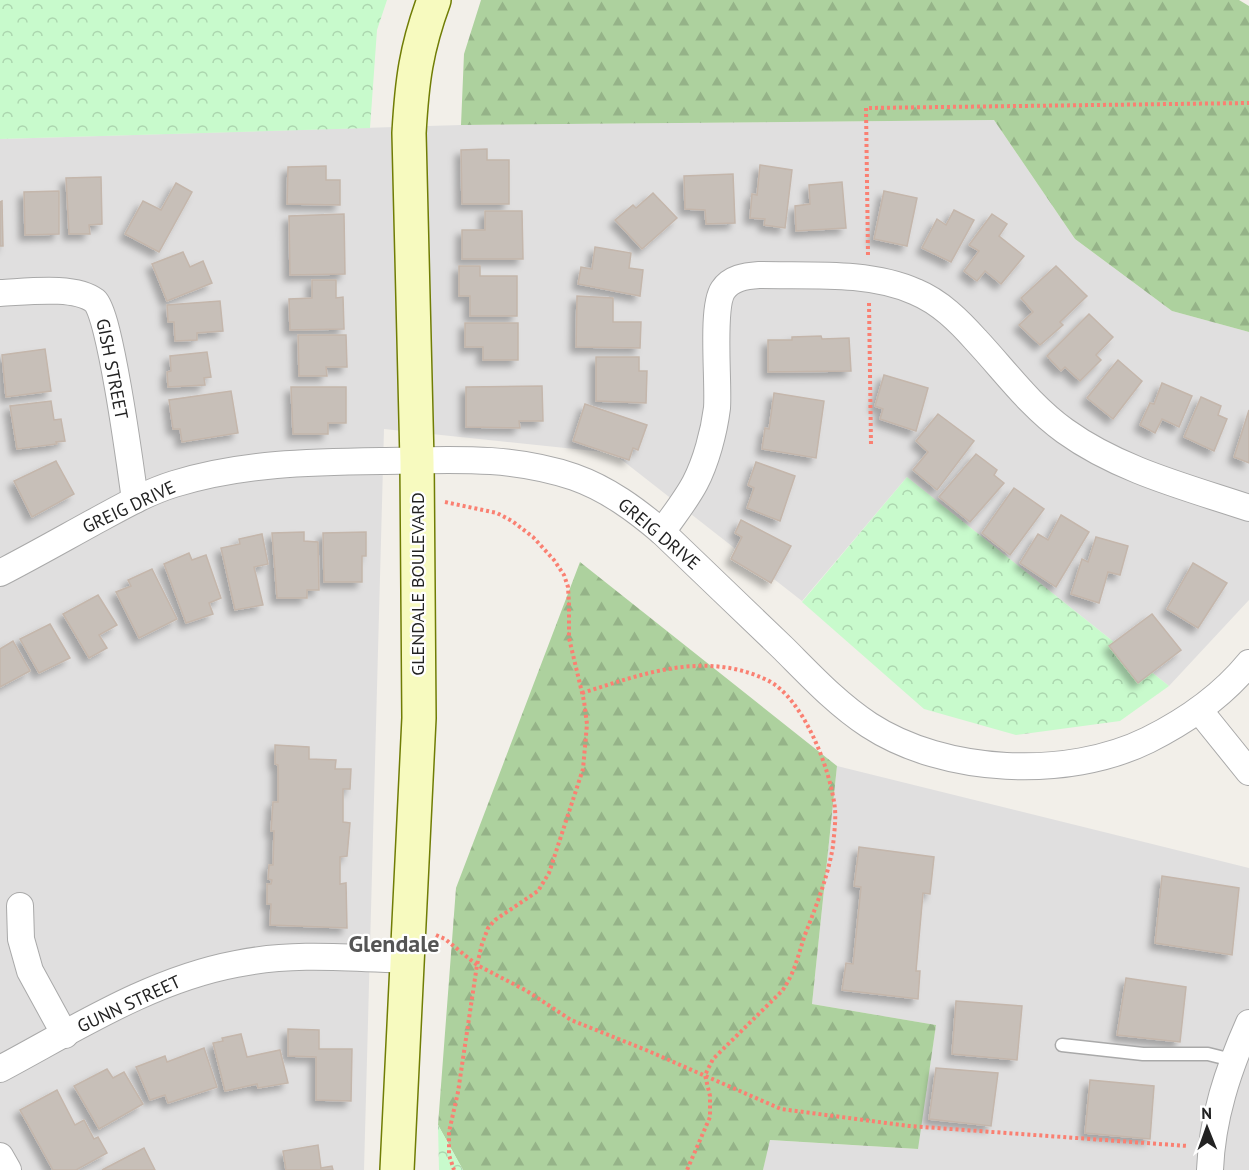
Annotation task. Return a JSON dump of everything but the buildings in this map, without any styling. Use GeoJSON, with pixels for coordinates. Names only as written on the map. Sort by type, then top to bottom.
{"type":"FeatureCollection","features":[{"type":"Feature","properties":{"kind":"street","name":"GLENDALE BOULEVARD"},"geometry":{"type":"LineString","coordinates":[[397,1170],[419,718],[417,460],[409,133],[411,86],[416,57],[434,0]]}},
{"type":"Feature","properties":{"kind":"street"},"geometry":{"type":"LineString","coordinates":[[662,532],[695,482],[707,450],[716,410],[717,314],[722,291],[730,282],[743,276],[759,274],[868,279],[896,284],[918,292],[943,308],[961,324],[1035,406],[1065,431],[1104,456],[1147,474],[1249,507]]}},
{"type":"Feature","properties":{"kind":"street","name":"GISH STREET"},"geometry":{"type":"LineString","coordinates":[[0,292],[68,292],[87,296],[97,302],[110,342],[135,500]]}},
{"type":"Feature","properties":{"kind":"street","name":"GREIG DRIVE"},"geometry":{"type":"LineString","coordinates":[[0,573],[135,500],[200,477],[255,467],[299,463],[489,460],[526,464],[577,478],[612,495],[639,513],[662,532],[830,695],[868,725],[917,750],[961,761],[1005,767],[1046,766],[1090,759],[1147,741],[1199,710],[1229,685],[1249,663]]}},
{"type":"Feature","properties":{"kind":"street"},"geometry":{"type":"LineString","coordinates":[[1199,710],[1249,772]]}},
{"type":"Feature","properties":{"kind":"street"},"geometry":{"type":"LineString","coordinates":[[20,906],[21,939],[30,971],[65,1035]]}},
{"type":"Feature","properties":{"kind":"street","name":"GUNN STREET"},"geometry":{"type":"LineString","coordinates":[[0,1070],[156,988],[194,974],[236,964],[278,958],[315,956],[408,960]]}},
{"type":"Feature","properties":{"kind":"street"},"geometry":{"type":"LineString","coordinates":[[1210,1170],[1211,1148],[1218,1110],[1232,1060],[1249,1023]]}},
{"type":"Feature","properties":{"kind":"street"},"geometry":{"type":"LineString","coordinates":[[0,1156],[8,1170]]}},
{"type":"Feature","properties":{"kind":"lane"},"geometry":{"type":"LineString","coordinates":[[1062,1045],[1143,1054],[1208,1054],[1232,1060]]}},
{"type":"Feature","properties":{"kind":"path"},"geometry":{"type":"LineString","coordinates":[[868,258],[866,108],[1249,103]]}},
{"type":"Feature","properties":{"kind":"path"},"geometry":{"type":"LineString","coordinates":[[869,299],[871,444]]}},
{"type":"Feature","properties":{"kind":"path"},"geometry":{"type":"LineString","coordinates":[[441,501],[497,513],[512,521],[532,537],[564,574],[568,586],[569,638],[587,724],[583,769],[549,873],[538,891],[495,920],[488,928],[477,965],[458,1092],[448,1132],[449,1155],[454,1170]]}},
{"type":"Feature","properties":{"kind":"path"},"geometry":{"type":"LineString","coordinates":[[582,693],[671,667],[688,665],[721,667],[769,681],[800,713],[817,745],[835,809],[832,847],[817,907],[805,934],[791,978],[782,991],[713,1059],[705,1076],[710,1096],[710,1117],[687,1170]]}},
{"type":"Feature","properties":{"kind":"path"},"geometry":{"type":"LineString","coordinates":[[432,934],[445,939],[477,965],[572,1020],[781,1110],[909,1126],[1188,1146]]}},
{"type":"Feature","properties":{"kind":"shaded area"},"geometry":{"type":"Polygon","coordinates":[[[994,120],[1075,239],[1172,311],[1249,332],[1249,600],[1169,686],[907,477],[802,601],[613,453],[384,429],[364,1170],[0,1170],[0,139],[461,125],[994,120]]]}},
{"type":"Feature","properties":{"kind":"shaded area"},"geometry":{"type":"Polygon","coordinates":[[[837,766],[1249,868],[1249,1170],[763,1170],[769,1140],[917,1149],[936,1025],[812,1004],[837,766]]]}},
{"type":"Feature","properties":{"kind":"green space"},"geometry":{"type":"Polygon","coordinates":[[[0,0],[387,0],[377,30],[370,128],[0,139],[0,0]]]}},
{"type":"Feature","properties":{"kind":"green space"},"geometry":{"type":"Polygon","coordinates":[[[481,0],[1239,0],[1249,6],[1249,332],[1172,311],[1075,239],[994,120],[461,125],[464,54],[481,0]]]}},
{"type":"Feature","properties":{"kind":"green space"},"geometry":{"type":"Polygon","coordinates":[[[907,477],[1169,686],[1120,721],[1016,735],[924,709],[802,602],[907,477]]]}},
{"type":"Feature","properties":{"kind":"green space"},"geometry":{"type":"Polygon","coordinates":[[[580,562],[837,766],[812,1004],[936,1025],[918,1149],[770,1140],[763,1170],[463,1170],[438,1125],[456,888],[580,562]]]}},
{"type":"Feature","properties":{"kind":"green space"},"geometry":{"type":"Polygon","coordinates":[[[438,1125],[463,1170],[439,1170],[438,1125]]]}},
{"type":"Feature","properties":{"kind":"district","name":"Glendale"},"geometry":{"type":"Point","coordinates":[394,944]}}]}
